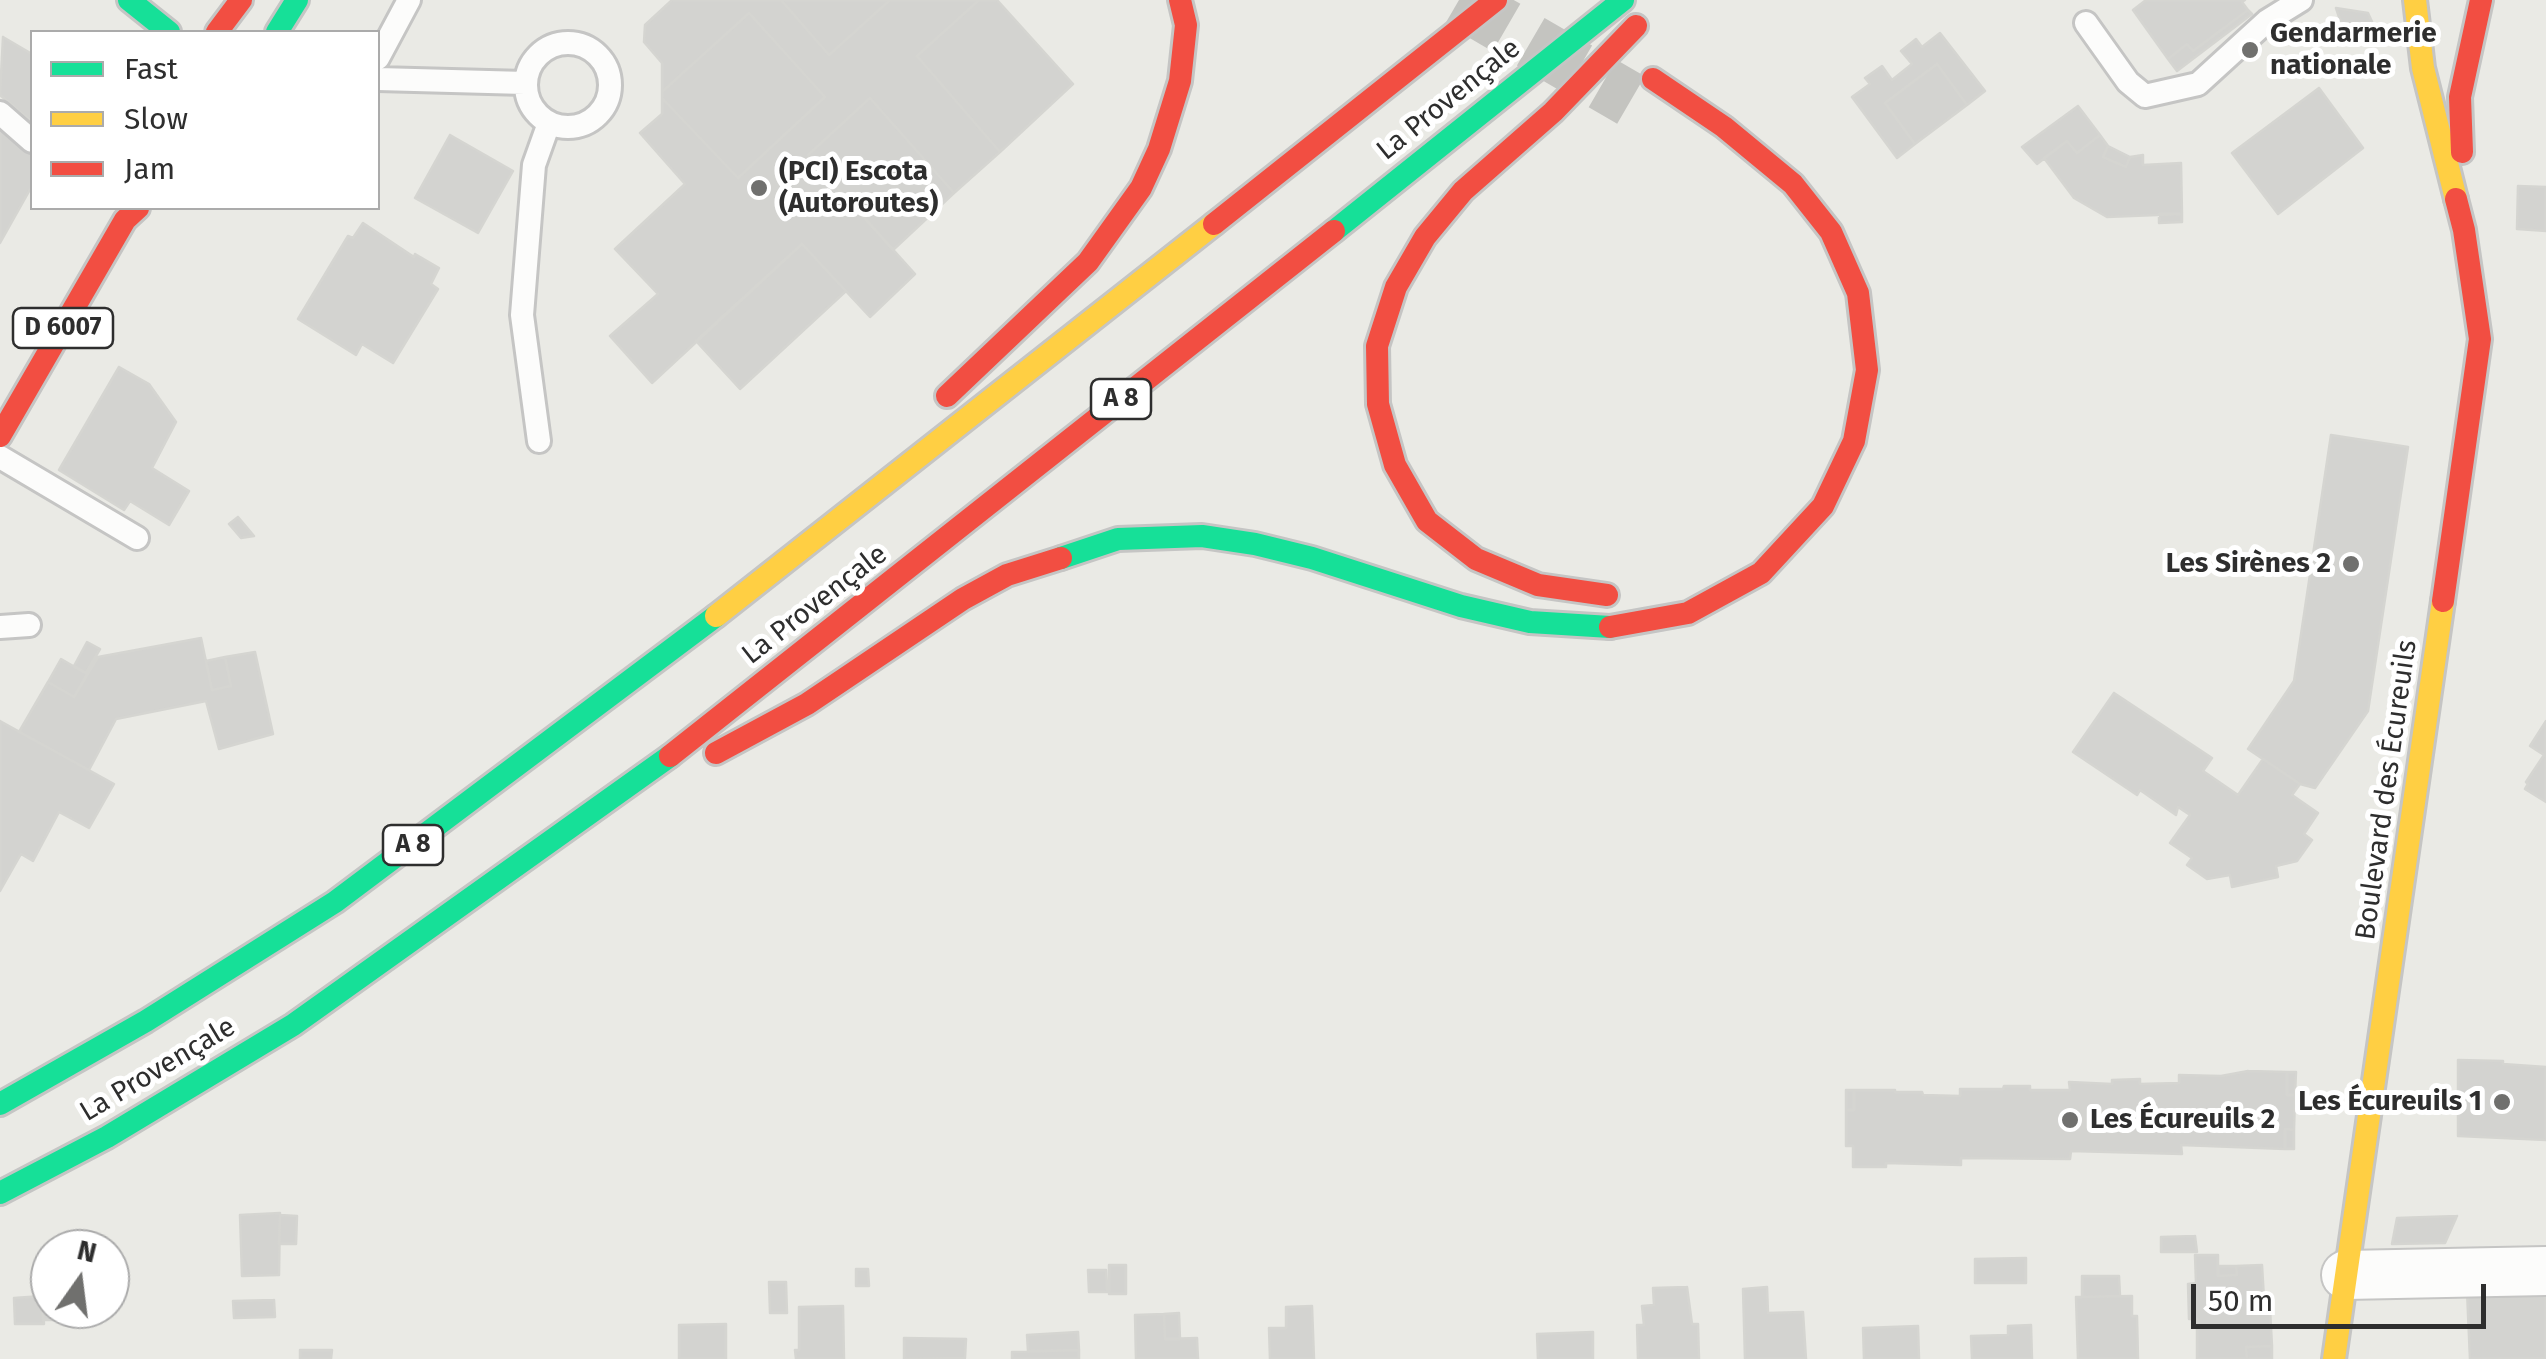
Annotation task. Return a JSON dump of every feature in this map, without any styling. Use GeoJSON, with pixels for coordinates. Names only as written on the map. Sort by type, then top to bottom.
{"type":"FeatureCollection","features":[{"type":"Feature","properties":{"kind":"main road"},"geometry":{"type":"LineString","coordinates":[[129,0],[166,30]]}},
{"type":"Feature","properties":{"kind":"main road"},"geometry":{"type":"LineString","coordinates":[[219,30],[241,0]]}},
{"type":"Feature","properties":{"kind":"main road"},"geometry":{"type":"LineString","coordinates":[[278,30],[298,0]]}},
{"type":"Feature","properties":{"kind":"main road"},"geometry":{"type":"LineString","coordinates":[[928,414],[1088,262],[1141,188],[1160,150],[1180,82],[1186,26],[1180,0]]}},
{"type":"Feature","properties":{"kind":"main road","name":"La Provençale"},"geometry":{"type":"LineString","coordinates":[[0,1104],[146,1021],[334,902],[560,737],[802,551],[1496,0]]}},
{"type":"Feature","properties":{"kind":"main road","name":"La Provençale"},"geometry":{"type":"LineString","coordinates":[[0,1193],[107,1137],[293,1025],[618,796],[813,646],[1623,0]]}},
{"type":"Feature","properties":{"kind":"main road","name":"Boulevard des Écureuils"},"geometry":{"type":"LineString","coordinates":[[2334,1359],[2480,338],[2464,230],[2431,105],[2415,0]]}},
{"type":"Feature","properties":{"kind":"main road","name":"Boulevard des Écureuils"},"geometry":{"type":"LineString","coordinates":[[2464,230],[2460,97],[2481,0]]}},
{"type":"Feature","properties":{"kind":"main road"},"geometry":{"type":"LineString","coordinates":[[1628,591],[1610,596],[1538,585],[1476,559],[1427,521],[1390,450],[1378,404],[1378,346],[1396,287],[1425,237],[1463,191],[1553,112],[1647,14]]}},
{"type":"Feature","properties":{"kind":"main road"},"geometry":{"type":"LineString","coordinates":[[618,796],[734,745],[807,704],[963,599],[1007,574],[1118,538],[1202,536],[1255,544],[1312,558],[1461,606],[1530,622],[1600,629],[1688,613],[1760,573],[1823,506],[1854,441],[1867,370],[1858,293],[1831,232],[1793,184],[1724,127],[1653,80]]}},
{"type":"Feature","properties":{"kind":"main road","name":"D 6007"},"geometry":{"type":"LineString","coordinates":[[0,436],[125,211]]}},
{"type":"Feature","properties":{"kind":"main road"},"geometry":{"type":"LineString","coordinates":[[802,551],[903,439]]}},
{"type":"Feature","properties":{"kind":"street"},"geometry":{"type":"LineString","coordinates":[[2346,1276],[2546,1271]]}},
{"type":"Feature","properties":{"kind":"lane"},"geometry":{"type":"LineString","coordinates":[[380,54],[408,0]]}},
{"type":"Feature","properties":{"kind":"lane"},"geometry":{"type":"LineString","coordinates":[[2086,23],[2128,82],[2146,96],[2198,84],[2266,21],[2302,0]]}},
{"type":"Feature","properties":{"kind":"lane"},"geometry":{"type":"LineString","coordinates":[[559,43],[588,47],[608,68],[609,97],[592,120],[564,128],[550,123],[531,106],[525,83],[536,57],[559,43]]}},
{"type":"Feature","properties":{"kind":"lane"},"geometry":{"type":"LineString","coordinates":[[380,79],[525,83]]}},
{"type":"Feature","properties":{"kind":"lane"},"geometry":{"type":"LineString","coordinates":[[0,114],[30,139]]}},
{"type":"Feature","properties":{"kind":"lane"},"geometry":{"type":"LineString","coordinates":[[538,442],[522,315],[534,165],[550,123]]}},
{"type":"Feature","properties":{"kind":"lane"},"geometry":{"type":"LineString","coordinates":[[0,456],[137,538]]}},
{"type":"Feature","properties":{"kind":"lane"},"geometry":{"type":"LineString","coordinates":[[0,626],[29,624]]}},
{"type":"Feature","properties":{"kind":"building","name":"(PCI) Escota (Autoroutes)"},"geometry":{"type":"Polygon","coordinates":[[[672,0],[781,0],[829,55],[890,0],[979,0],[917,56],[1000,152],[954,193],[870,98],[808,155],[915,274],[870,317],[802,244],[652,383],[610,336],[658,294],[615,249],[685,184],[640,133],[662,114],[662,98],[738,178],[825,97],[749,13],[662,92],[662,63],[644,42],[645,25],[672,0]]]}},
{"type":"Feature","properties":{"kind":"building"},"geometry":{"type":"Polygon","coordinates":[[[781,0],[890,0],[829,55],[781,0]]]}},
{"type":"Feature","properties":{"kind":"building"},"geometry":{"type":"Polygon","coordinates":[[[979,0],[997,0],[1073,84],[1000,152],[917,56],[979,0]]]}},
{"type":"Feature","properties":{"kind":"building"},"geometry":{"type":"Polygon","coordinates":[[[2146,0],[2245,0],[2242,2],[2248,10],[2193,51],[2187,44],[2168,59],[2133,10],[2146,0]]]}},
{"type":"Feature","properties":{"kind":"building"},"geometry":{"type":"Polygon","coordinates":[[[2336,8],[2368,13],[2373,24],[2345,35],[2336,8]]]}},
{"type":"Feature","properties":{"kind":"building"},"geometry":{"type":"Polygon","coordinates":[[[2248,10],[2252,14],[2177,71],[2168,59],[2187,44],[2193,51],[2248,10]]]}},
{"type":"Feature","properties":{"kind":"building"},"geometry":{"type":"Polygon","coordinates":[[[749,13],[825,97],[738,178],[662,98],[662,92],[749,13]]]}},
{"type":"Feature","properties":{"kind":"building"},"geometry":{"type":"Polygon","coordinates":[[[1940,33],[1985,91],[1967,105],[1937,64],[1885,103],[1915,144],[1897,158],[1852,97],[1870,84],[1865,78],[1882,66],[1892,80],[1912,64],[1901,51],[1916,39],[1922,47],[1940,33]]]}},
{"type":"Feature","properties":{"kind":"building"},"geometry":{"type":"Polygon","coordinates":[[[3,37],[30,53],[30,120],[0,95],[3,37]]]}},
{"type":"Feature","properties":{"kind":"building"},"geometry":{"type":"Polygon","coordinates":[[[1937,64],[1967,105],[1915,144],[1885,103],[1937,64]]]}},
{"type":"Feature","properties":{"kind":"building"},"geometry":{"type":"Polygon","coordinates":[[[2319,88],[2363,148],[2278,214],[2232,153],[2319,88]]]}},
{"type":"Feature","properties":{"kind":"building"},"geometry":{"type":"Polygon","coordinates":[[[870,98],[954,193],[893,250],[808,155],[870,98]]]}},
{"type":"Feature","properties":{"kind":"building"},"geometry":{"type":"Polygon","coordinates":[[[2078,106],[2100,135],[2077,153],[2067,141],[2037,164],[2022,147],[2078,106]]]}},
{"type":"Feature","properties":{"kind":"building"},"geometry":{"type":"Polygon","coordinates":[[[0,127],[30,153],[30,190],[0,243],[0,127]]]}},
{"type":"Feature","properties":{"kind":"building"},"geometry":{"type":"Polygon","coordinates":[[[450,135],[513,171],[478,233],[415,198],[450,135]]]}},
{"type":"Feature","properties":{"kind":"building"},"geometry":{"type":"Polygon","coordinates":[[[2100,135],[2108,146],[2103,157],[2126,167],[2130,157],[2143,155],[2143,165],[2181,163],[2182,214],[2107,217],[2074,198],[2044,158],[2067,141],[2077,153],[2100,135]]]}},
{"type":"Feature","properties":{"kind":"building"},"geometry":{"type":"Polygon","coordinates":[[[2108,146],[2130,157],[2126,167],[2103,157],[2108,146]]]}},
{"type":"Feature","properties":{"kind":"building"},"geometry":{"type":"Polygon","coordinates":[[[2518,186],[2546,187],[2546,231],[2517,229],[2518,186]]]}},
{"type":"Feature","properties":{"kind":"building"},"geometry":{"type":"Polygon","coordinates":[[[2159,214],[2182,214],[2182,222],[2159,223],[2159,214]]]}},
{"type":"Feature","properties":{"kind":"building"},"geometry":{"type":"Polygon","coordinates":[[[363,223],[414,257],[415,254],[439,268],[431,284],[438,289],[393,363],[362,344],[356,355],[298,319],[348,236],[353,238],[363,223]]]}},
{"type":"Feature","properties":{"kind":"building"},"geometry":{"type":"Polygon","coordinates":[[[802,244],[846,291],[740,389],[696,341],[802,244]]]}},
{"type":"Feature","properties":{"kind":"building"},"geometry":{"type":"Polygon","coordinates":[[[119,367],[149,384],[176,422],[152,468],[189,491],[169,525],[130,501],[124,510],[59,470],[119,367]]]}},
{"type":"Feature","properties":{"kind":"building","name":"Les Sirènes 2"},"geometry":{"type":"Polygon","coordinates":[[[2331,435],[2408,447],[2368,711],[2315,788],[2300,784],[2248,749],[2294,681],[2331,435]]]}},
{"type":"Feature","properties":{"kind":"building"},"geometry":{"type":"Polygon","coordinates":[[[238,517],[254,536],[241,538],[229,524],[238,517]]]}},
{"type":"Feature","properties":{"kind":"building"},"geometry":{"type":"Polygon","coordinates":[[[201,638],[212,690],[231,686],[225,657],[255,652],[273,734],[219,749],[206,701],[116,719],[89,770],[19,732],[48,682],[74,697],[98,657],[201,638]]]}},
{"type":"Feature","properties":{"kind":"building"},"geometry":{"type":"Polygon","coordinates":[[[87,642],[100,649],[86,673],[74,666],[87,642]]]}},
{"type":"Feature","properties":{"kind":"building"},"geometry":{"type":"Polygon","coordinates":[[[225,657],[231,686],[212,690],[206,661],[225,657]]]}},
{"type":"Feature","properties":{"kind":"building"},"geometry":{"type":"Polygon","coordinates":[[[61,659],[87,674],[74,697],[48,682],[61,659]]]}},
{"type":"Feature","properties":{"kind":"building"},"geometry":{"type":"Polygon","coordinates":[[[2114,693],[2212,758],[2203,771],[2238,795],[2263,759],[2300,784],[2292,795],[2318,813],[2304,834],[2312,840],[2297,861],[2276,866],[2278,877],[2232,887],[2230,875],[2207,879],[2187,865],[2192,858],[2170,843],[2190,815],[2178,807],[2176,815],[2140,790],[2137,795],[2073,752],[2114,693]]]}},
{"type":"Feature","properties":{"kind":"building"},"geometry":{"type":"Polygon","coordinates":[[[0,721],[114,784],[89,828],[59,812],[33,861],[21,854],[0,891],[0,721]]]}},
{"type":"Feature","properties":{"kind":"building"},"geometry":{"type":"Polygon","coordinates":[[[2546,721],[2546,802],[2525,789],[2544,755],[2530,746],[2546,721]]]}},
{"type":"Feature","properties":{"kind":"building","name":"Les Écureuils 1"},"geometry":{"type":"Polygon","coordinates":[[[2458,1060],[2546,1067],[2546,1140],[2458,1136],[2458,1060]]]}},
{"type":"Feature","properties":{"kind":"building","name":"Les Écureuils 2"},"geometry":{"type":"Polygon","coordinates":[[[2248,1071],[2287,1072],[2287,1095],[2295,1095],[2294,1130],[2285,1129],[2285,1149],[2181,1145],[2182,1154],[2071,1151],[2070,1159],[1961,1158],[1961,1165],[1886,1163],[1886,1167],[1853,1167],[1853,1146],[1846,1146],[1846,1110],[1854,1110],[1854,1090],[1960,1096],[1960,1089],[2030,1086],[2030,1090],[2070,1090],[2069,1082],[2112,1084],[2112,1080],[2140,1079],[2140,1084],[2179,1083],[2179,1075],[2221,1076],[2248,1071]]]}},
{"type":"Feature","properties":{"kind":"building"},"geometry":{"type":"Polygon","coordinates":[[[2287,1072],[2296,1072],[2295,1095],[2287,1095],[2287,1072]]]}},
{"type":"Feature","properties":{"kind":"building"},"geometry":{"type":"Polygon","coordinates":[[[1846,1090],[1854,1090],[1854,1110],[1846,1110],[1846,1090]]]}},
{"type":"Feature","properties":{"kind":"building"},"geometry":{"type":"Polygon","coordinates":[[[2285,1129],[2294,1130],[2294,1149],[2285,1149],[2285,1129]]]}},
{"type":"Feature","properties":{"kind":"building"},"geometry":{"type":"Polygon","coordinates":[[[280,1213],[279,1275],[242,1276],[240,1215],[280,1213]]]}},
{"type":"Feature","properties":{"kind":"building"},"geometry":{"type":"Polygon","coordinates":[[[280,1215],[297,1216],[296,1244],[279,1244],[280,1215]]]}},
{"type":"Feature","properties":{"kind":"building"},"geometry":{"type":"Polygon","coordinates":[[[2457,1216],[2445,1243],[2392,1244],[2397,1218],[2457,1216]]]}},
{"type":"Feature","properties":{"kind":"building"},"geometry":{"type":"Polygon","coordinates":[[[2195,1236],[2197,1252],[2161,1252],[2161,1237],[2195,1236]]]}},
{"type":"Feature","properties":{"kind":"building"},"geometry":{"type":"Polygon","coordinates":[[[2195,1255],[2218,1255],[2218,1276],[2237,1275],[2236,1266],[2262,1265],[2264,1299],[2253,1300],[2253,1310],[2270,1309],[2272,1346],[2246,1347],[2247,1359],[2197,1359],[2197,1319],[2189,1319],[2188,1284],[2196,1283],[2195,1255]]]}},
{"type":"Feature","properties":{"kind":"building"},"geometry":{"type":"Polygon","coordinates":[[[2026,1258],[2026,1283],[1975,1283],[1975,1259],[2026,1258]]]}},
{"type":"Feature","properties":{"kind":"building"},"geometry":{"type":"Polygon","coordinates":[[[1109,1265],[1126,1265],[1126,1294],[1109,1294],[1109,1265]]]}},
{"type":"Feature","properties":{"kind":"building"},"geometry":{"type":"Polygon","coordinates":[[[2218,1266],[2236,1266],[2237,1275],[2218,1276],[2218,1266]]]}},
{"type":"Feature","properties":{"kind":"building"},"geometry":{"type":"Polygon","coordinates":[[[856,1269],[868,1269],[869,1286],[856,1286],[856,1269]]]}},
{"type":"Feature","properties":{"kind":"building"},"geometry":{"type":"Polygon","coordinates":[[[1088,1270],[1106,1270],[1107,1292],[1089,1292],[1088,1270]]]}},
{"type":"Feature","properties":{"kind":"building"},"geometry":{"type":"Polygon","coordinates":[[[2082,1276],[2119,1276],[2120,1296],[2082,1297],[2082,1276]]]}},
{"type":"Feature","properties":{"kind":"building"},"geometry":{"type":"Polygon","coordinates":[[[769,1282],[786,1282],[787,1313],[770,1313],[769,1282]]]}},
{"type":"Feature","properties":{"kind":"building"},"geometry":{"type":"Polygon","coordinates":[[[1687,1287],[1692,1324],[1698,1324],[1699,1359],[1638,1359],[1637,1325],[1644,1325],[1642,1306],[1654,1305],[1653,1288],[1687,1287]]]}},
{"type":"Feature","properties":{"kind":"building"},"geometry":{"type":"Polygon","coordinates":[[[1767,1287],[1768,1313],[1803,1312],[1806,1359],[1745,1359],[1743,1289],[1767,1287]]]}},
{"type":"Feature","properties":{"kind":"building"},"geometry":{"type":"Polygon","coordinates":[[[2546,1288],[2546,1359],[2470,1359],[2467,1291],[2546,1288]]]}},
{"type":"Feature","properties":{"kind":"building"},"geometry":{"type":"Polygon","coordinates":[[[2132,1296],[2132,1316],[2137,1316],[2138,1359],[2078,1359],[2076,1297],[2132,1296]]]}},
{"type":"Feature","properties":{"kind":"building"},"geometry":{"type":"Polygon","coordinates":[[[30,1297],[30,1324],[15,1324],[14,1298],[30,1297]]]}},
{"type":"Feature","properties":{"kind":"building"},"geometry":{"type":"Polygon","coordinates":[[[274,1300],[275,1317],[234,1318],[233,1301],[274,1300]]]}},
{"type":"Feature","properties":{"kind":"building"},"geometry":{"type":"Polygon","coordinates":[[[843,1306],[844,1359],[796,1359],[799,1307],[843,1306]]]}},
{"type":"Feature","properties":{"kind":"building"},"geometry":{"type":"Polygon","coordinates":[[[1312,1306],[1314,1359],[1270,1359],[1269,1328],[1286,1328],[1286,1307],[1312,1306]]]}},
{"type":"Feature","properties":{"kind":"building"},"geometry":{"type":"Polygon","coordinates":[[[1179,1313],[1180,1339],[1165,1339],[1164,1314],[1179,1313]]]}},
{"type":"Feature","properties":{"kind":"building"},"geometry":{"type":"Polygon","coordinates":[[[1164,1314],[1165,1339],[1197,1338],[1198,1359],[1136,1359],[1135,1315],[1164,1314]]]}},
{"type":"Feature","properties":{"kind":"building"},"geometry":{"type":"Polygon","coordinates":[[[726,1324],[726,1359],[679,1359],[679,1325],[726,1324]]]}},
{"type":"Feature","properties":{"kind":"building"},"geometry":{"type":"Polygon","coordinates":[[[2031,1325],[2032,1359],[1972,1359],[1971,1336],[2008,1335],[2008,1326],[2031,1325]]]}},
{"type":"Feature","properties":{"kind":"building"},"geometry":{"type":"Polygon","coordinates":[[[1918,1326],[1919,1359],[1864,1359],[1863,1328],[1918,1326]]]}},
{"type":"Feature","properties":{"kind":"building"},"geometry":{"type":"Polygon","coordinates":[[[1078,1332],[1079,1350],[1028,1351],[1027,1335],[1078,1332]]]}},
{"type":"Feature","properties":{"kind":"building"},"geometry":{"type":"Polygon","coordinates":[[[1593,1332],[1593,1359],[1538,1359],[1537,1334],[1593,1332]]]}},
{"type":"Feature","properties":{"kind":"building"},"geometry":{"type":"Polygon","coordinates":[[[904,1338],[966,1339],[965,1358],[904,1359],[904,1338]]]}},
{"type":"Feature","properties":{"kind":"building"},"geometry":{"type":"Polygon","coordinates":[[[2272,1346],[2272,1359],[2247,1359],[2246,1347],[2272,1346]]]}},
{"type":"Feature","properties":{"kind":"building"},"geometry":{"type":"Polygon","coordinates":[[[300,1350],[332,1350],[331,1359],[300,1359],[300,1350]]]}},
{"type":"Feature","properties":{"kind":"building"},"geometry":{"type":"Polygon","coordinates":[[[1079,1350],[1079,1359],[1012,1359],[1012,1352],[1079,1350]]]}},
{"type":"Feature","properties":{"kind":"tunnel"},"geometry":{"type":"LineString","coordinates":[[1459,0],[1631,100]]}},
{"type":"Feature","properties":{"kind":"traffic: fast"},"geometry":{"type":"LineString","coordinates":[[129,0],[166,30]]}},
{"type":"Feature","properties":{"kind":"traffic: fast"},"geometry":{"type":"LineString","coordinates":[[278,30],[297,0]]}},
{"type":"Feature","properties":{"kind":"traffic: fast"},"geometry":{"type":"LineString","coordinates":[[1334,231],[1623,0]]}},
{"type":"Feature","properties":{"kind":"traffic: fast"},"geometry":{"type":"LineString","coordinates":[[1061,558],[1118,539],[1202,536],[1312,558],[1461,606],[1530,622],[1610,627]]}},
{"type":"Feature","properties":{"kind":"traffic: fast"},"geometry":{"type":"LineString","coordinates":[[0,1104],[146,1021],[335,902],[716,616]]}},
{"type":"Feature","properties":{"kind":"traffic: fast"},"geometry":{"type":"LineString","coordinates":[[0,1193],[107,1137],[293,1025],[670,756]]}},
{"type":"Feature","properties":{"kind":"traffic: slow"},"geometry":{"type":"LineString","coordinates":[[2415,0],[2423,68],[2456,199]]}},
{"type":"Feature","properties":{"kind":"traffic: slow"},"geometry":{"type":"LineString","coordinates":[[716,616],[1214,224]]}},
{"type":"Feature","properties":{"kind":"traffic: slow"},"geometry":{"type":"LineString","coordinates":[[2334,1359],[2443,601]]}},
{"type":"Feature","properties":{"kind":"traffic: jam"},"geometry":{"type":"LineString","coordinates":[[218,30],[241,0]]}},
{"type":"Feature","properties":{"kind":"traffic: jam"},"geometry":{"type":"LineString","coordinates":[[947,396],[1088,262],[1141,188],[1159,149],[1180,81],[1186,25],[1180,0]]}},
{"type":"Feature","properties":{"kind":"traffic: jam"},"geometry":{"type":"LineString","coordinates":[[1214,224],[1496,0]]}},
{"type":"Feature","properties":{"kind":"traffic: jam"},"geometry":{"type":"LineString","coordinates":[[2462,152],[2460,97],[2481,0]]}},
{"type":"Feature","properties":{"kind":"traffic: jam"},"geometry":{"type":"LineString","coordinates":[[1607,595],[1538,585],[1476,559],[1427,521],[1395,465],[1378,404],[1377,346],[1396,287],[1425,237],[1463,191],[1553,112],[1636,26]]}},
{"type":"Feature","properties":{"kind":"traffic: jam"},"geometry":{"type":"LineString","coordinates":[[1610,627],[1688,613],[1761,573],[1823,506],[1854,441],[1867,370],[1858,293],[1831,232],[1793,184],[1724,127],[1653,79]]}},
{"type":"Feature","properties":{"kind":"traffic: jam"},"geometry":{"type":"LineString","coordinates":[[2443,601],[2480,339],[2456,199]]}},
{"type":"Feature","properties":{"kind":"traffic: jam"},"geometry":{"type":"LineString","coordinates":[[0,436],[125,220],[136,210]]}},
{"type":"Feature","properties":{"kind":"traffic: jam"},"geometry":{"type":"LineString","coordinates":[[670,756],[1334,231]]}},
{"type":"Feature","properties":{"kind":"traffic: jam"},"geometry":{"type":"LineString","coordinates":[[716,753],[807,704],[963,599],[1007,575],[1061,558]]}},
{"type":"Feature","properties":{"kind":"place","name":"Gendarmerie nationale"},"geometry":{"type":"Point","coordinates":[2250,50]}},
{"type":"Feature","properties":{"kind":"place","name":"(PCI) Escota (Autoroutes)"},"geometry":{"type":"Point","coordinates":[759,188]}},
{"type":"Feature","properties":{"kind":"place","name":"Les Sirènes 2"},"geometry":{"type":"Point","coordinates":[2351,564]}},
{"type":"Feature","properties":{"kind":"place","name":"Les Écureuils 1"},"geometry":{"type":"Point","coordinates":[2502,1102]}},
{"type":"Feature","properties":{"kind":"place","name":"Les Écureuils 2"},"geometry":{"type":"Point","coordinates":[2070,1120]}}]}
